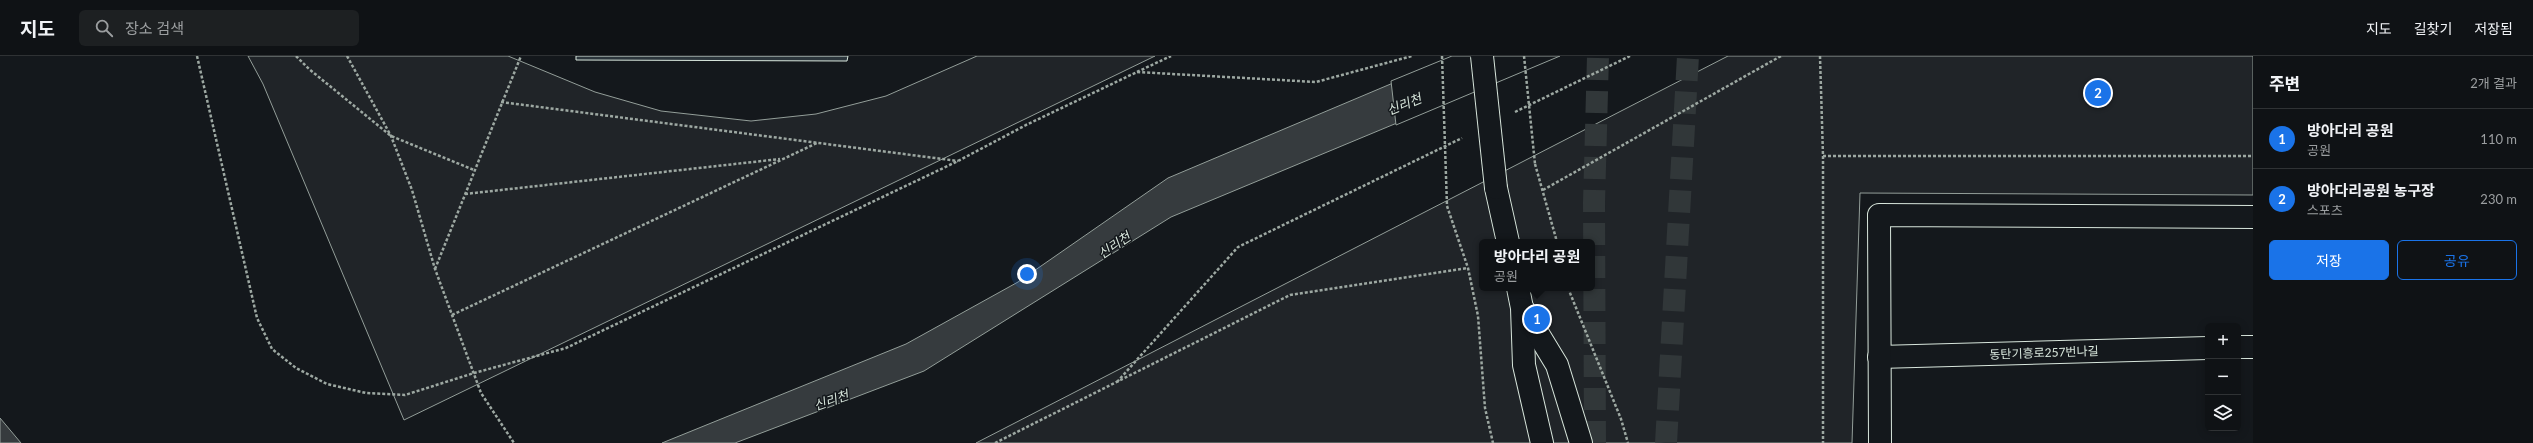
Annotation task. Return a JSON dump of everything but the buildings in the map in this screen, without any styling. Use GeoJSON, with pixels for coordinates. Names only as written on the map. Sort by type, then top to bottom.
{"type":"FeatureCollection","features":[{"type":"Feature","properties":{"kind":"street"},"geometry":{"type":"LineString","coordinates":[[1482,56],[1496,188],[1507,239]]}},
{"type":"Feature","properties":{"kind":"street"},"geometry":{"type":"LineString","coordinates":[[1880,443],[1879,215],[2253,217]]}},
{"type":"Feature","properties":{"kind":"street"},"geometry":{"type":"LineString","coordinates":[[1520,298],[1524,365],[1542,443]]}},
{"type":"Feature","properties":{"kind":"street"},"geometry":{"type":"LineString","coordinates":[[1520,298],[1557,365],[1581,443]]}},
{"type":"Feature","properties":{"kind":"street"},"geometry":{"type":"LineString","coordinates":[[2241,347],[2253,347]]}},
{"type":"Feature","properties":{"kind":"street","name":"동탄기흥로257번나길"},"geometry":{"type":"LineString","coordinates":[[1879,357],[2205,348]]}},
{"type":"Feature","properties":{"kind":"path"},"geometry":{"type":"LineString","coordinates":[[197,56],[257,318],[272,349],[296,368],[327,384],[366,392],[405,395],[474,373],[566,348],[958,161],[1026,125],[1170,56]]}},
{"type":"Feature","properties":{"kind":"path"},"geometry":{"type":"LineString","coordinates":[[296,56],[309,69],[392,136],[474,170]]}},
{"type":"Feature","properties":{"kind":"path"},"geometry":{"type":"LineString","coordinates":[[347,56],[392,136],[412,190],[435,269],[481,393],[514,443]]}},
{"type":"Feature","properties":{"kind":"path"},"geometry":{"type":"LineString","coordinates":[[435,269],[501,102],[521,56]]}},
{"type":"Feature","properties":{"kind":"path"},"geometry":{"type":"LineString","coordinates":[[1137,72],[1316,82],[1412,56]]}},
{"type":"Feature","properties":{"kind":"path"},"geometry":{"type":"LineString","coordinates":[[1442,56],[1448,206],[1468,268],[1478,316],[1485,408],[1493,443]]}},
{"type":"Feature","properties":{"kind":"path"},"geometry":{"type":"LineString","coordinates":[[1524,56],[1535,164],[1555,239]]}},
{"type":"Feature","properties":{"kind":"path"},"geometry":{"type":"LineString","coordinates":[[1509,115],[1630,56]]}},
{"type":"Feature","properties":{"kind":"path"},"geometry":{"type":"LineString","coordinates":[[1543,190],[1781,56]]}},
{"type":"Feature","properties":{"kind":"path"},"geometry":{"type":"LineString","coordinates":[[1820,56],[1823,156],[1823,443]]}},
{"type":"Feature","properties":{"kind":"path"},"geometry":{"type":"LineString","coordinates":[[501,102],[958,161]]}},
{"type":"Feature","properties":{"kind":"path"},"geometry":{"type":"LineString","coordinates":[[1117,382],[1238,247],[1466,136]]}},
{"type":"Feature","properties":{"kind":"path"},"geometry":{"type":"LineString","coordinates":[[452,315],[818,143]]}},
{"type":"Feature","properties":{"kind":"path"},"geometry":{"type":"LineString","coordinates":[[1823,156],[2253,156]]}},
{"type":"Feature","properties":{"kind":"path"},"geometry":{"type":"LineString","coordinates":[[465,194],[784,159]]}},
{"type":"Feature","properties":{"kind":"path"},"geometry":{"type":"LineString","coordinates":[[995,443],[1290,295],[1468,268]]}},
{"type":"Feature","properties":{"kind":"path"},"geometry":{"type":"LineString","coordinates":[[1569,291],[1621,419],[1628,443]]}},
{"type":"Feature","properties":{"kind":"shaded area"},"geometry":{"type":"Polygon","coordinates":[[[248,56],[508,56],[595,92],[661,111],[751,121],[816,114],[886,96],[977,56],[1155,56],[404,420],[263,84],[248,56]]]}},
{"type":"Feature","properties":{"kind":"shaded area"},"geometry":{"type":"Polygon","coordinates":[[[1728,56],[2253,56],[2253,195],[1860,193],[1852,443],[976,443],[1728,56]]]}},
{"type":"Feature","properties":{"kind":"water","name":"신리천"},"geometry":{"type":"Polygon","coordinates":[[[1457,56],[1558,56],[1171,217],[924,371],[735,443],[662,443],[906,344],[1018,282],[1168,178],[1457,56]]]}},
{"type":"Feature","properties":{"kind":"water"},"geometry":{"type":"Polygon","coordinates":[[[0,418],[21,443],[0,443],[0,418]]]}},
{"type":"Feature","properties":{"kind":"pier"},"geometry":{"type":"Polygon","coordinates":[[[1452,56],[1560,56],[1396,125],[1391,81],[1452,56]]]}},
{"type":"Feature","properties":{"kind":"tunnel"},"geometry":{"type":"LineString","coordinates":[[1594,239],[1598,56]]}},
{"type":"Feature","properties":{"kind":"tunnel"},"geometry":{"type":"LineString","coordinates":[[1666,443],[1688,56]]}},
{"type":"Feature","properties":{"kind":"tunnel"},"geometry":{"type":"LineString","coordinates":[[1594,291],[1595,443]]}},
{"type":"Feature","properties":{"kind":"place","name":"방아다리공원 농구장"},"geometry":{"type":"Point","coordinates":[2098,93]}},
{"type":"Feature","properties":{"kind":"place","name":"방아다리 공원"},"geometry":{"type":"Point","coordinates":[1537,319]}}]}
